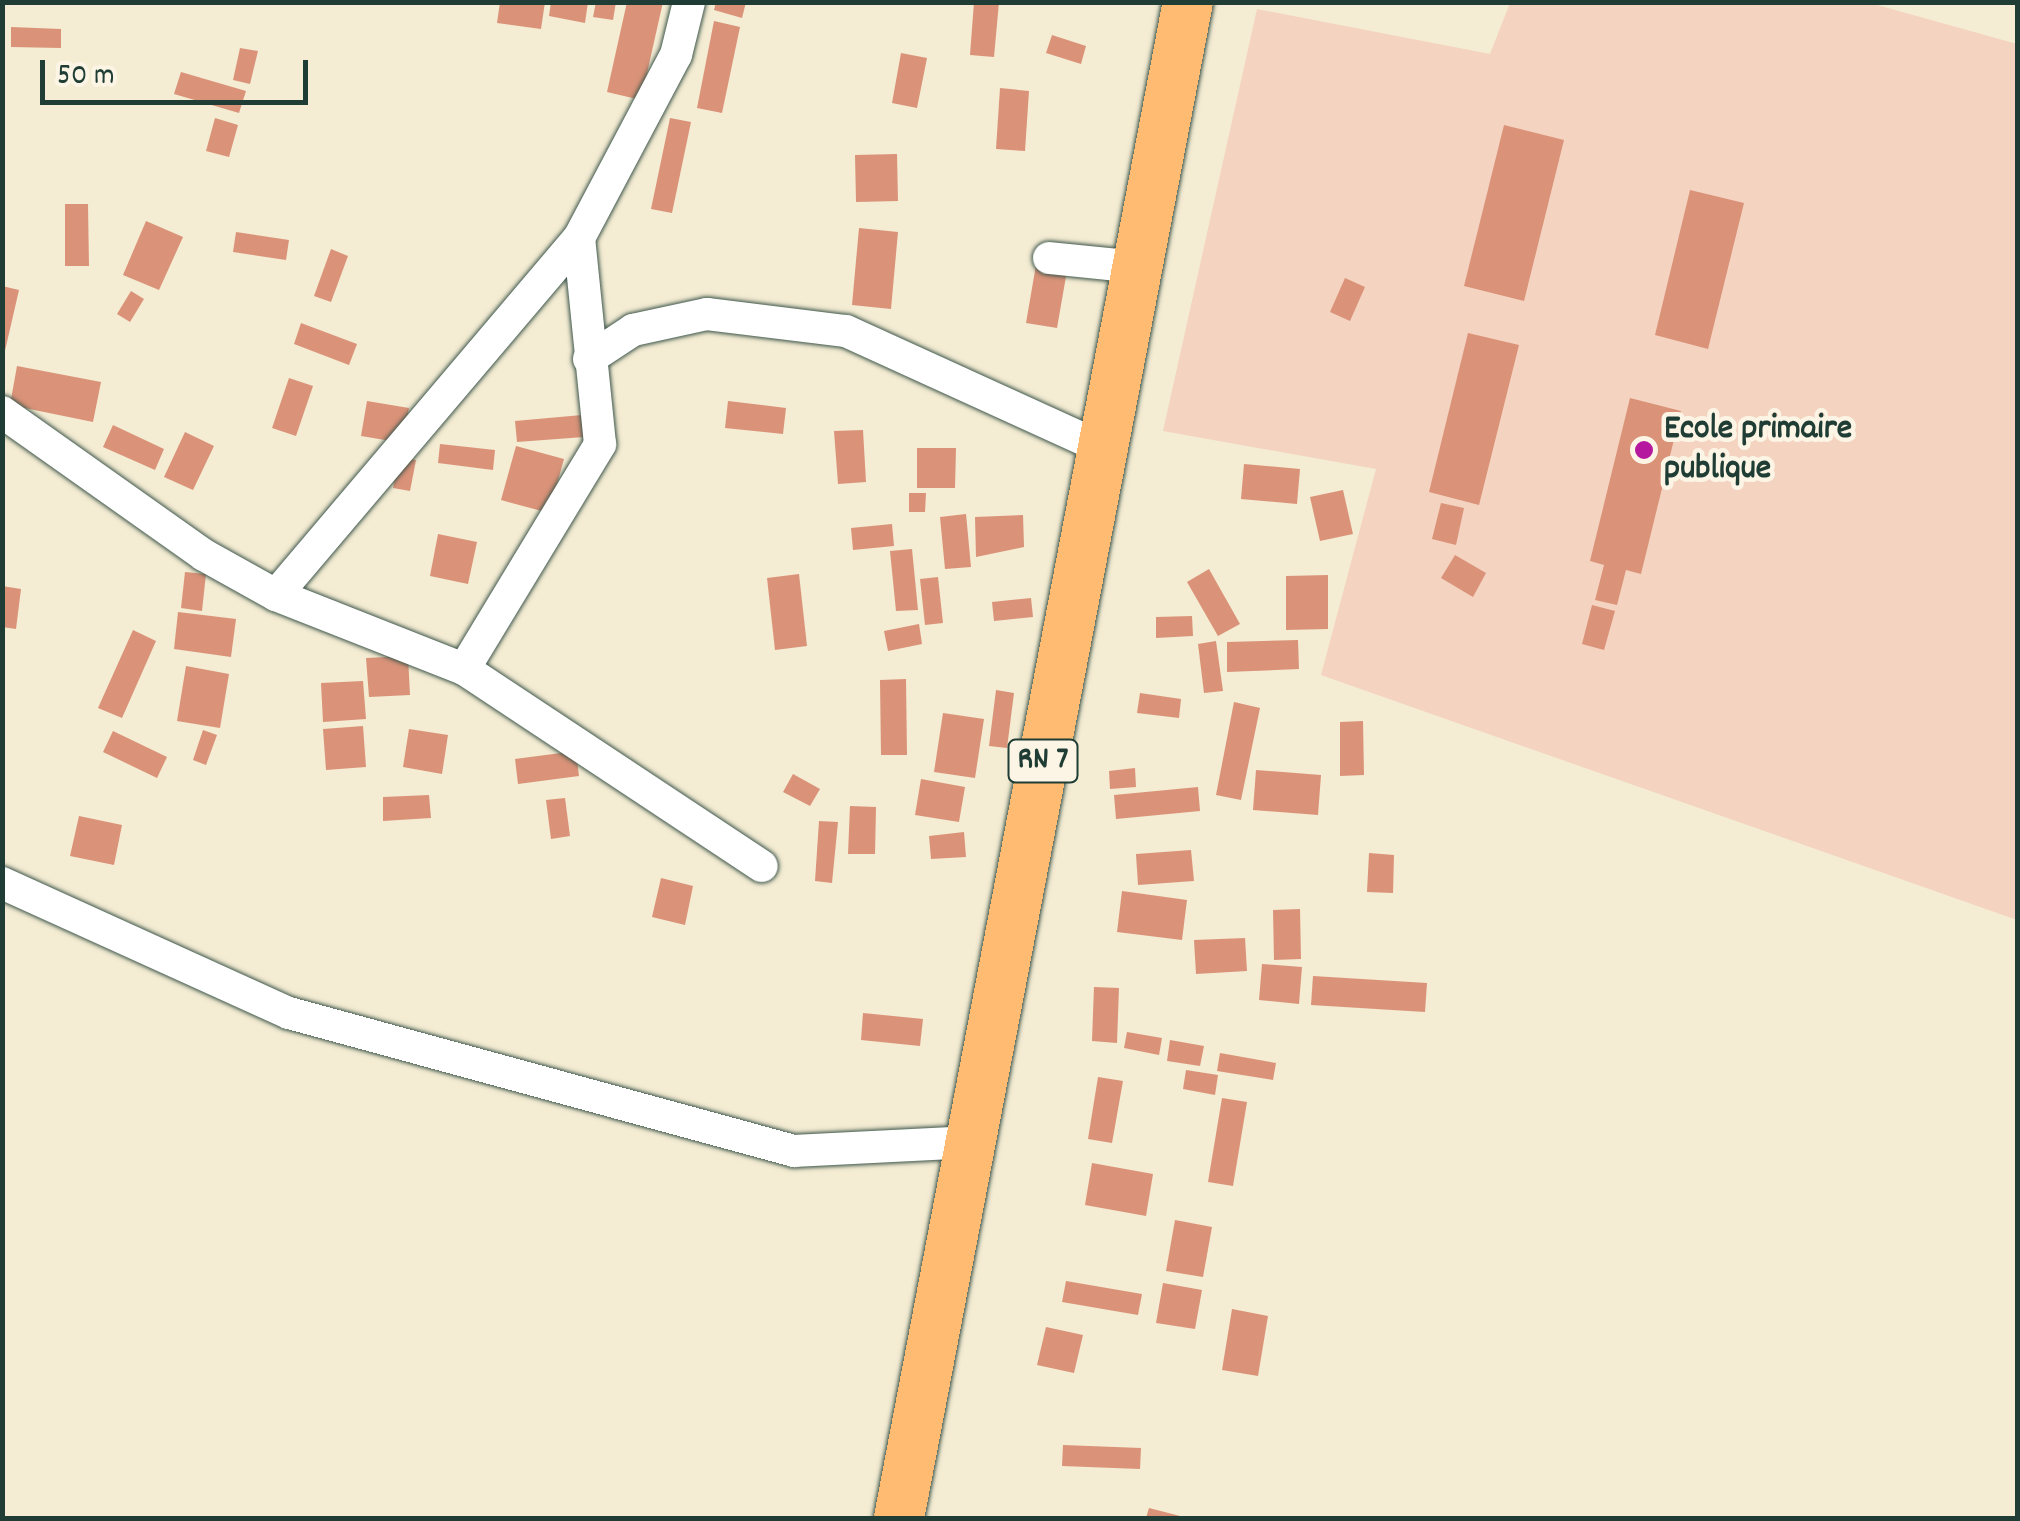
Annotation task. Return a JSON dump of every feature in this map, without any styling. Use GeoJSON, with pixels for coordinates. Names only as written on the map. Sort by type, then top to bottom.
{"type":"FeatureCollection","features":[{"type":"Feature","properties":{"kind":"main road","name":"RN 7"},"geometry":{"type":"LineString","coordinates":[[899,1518],[1188,2]]}},
{"type":"Feature","properties":{"kind":"street"},"geometry":{"type":"LineString","coordinates":[[276,595],[580,238],[676,55],[689,2]]}},
{"type":"Feature","properties":{"kind":"street"},"geometry":{"type":"LineString","coordinates":[[464,668],[600,444],[580,238]]}},
{"type":"Feature","properties":{"kind":"street"},"geometry":{"type":"LineString","coordinates":[[1048,258],[1138,267]]}},
{"type":"Feature","properties":{"kind":"street"},"geometry":{"type":"LineString","coordinates":[[589,359],[633,330],[707,314],[846,331],[1103,448]]}},
{"type":"Feature","properties":{"kind":"street"},"geometry":{"type":"LineString","coordinates":[[2,412],[276,595],[464,668],[762,866]]}},
{"type":"Feature","properties":{"kind":"street"},"geometry":{"type":"LineString","coordinates":[[2,883],[289,1013],[794,1151],[970,1142]]}},
{"type":"Feature","properties":{"kind":"shaded area","name":"Ecole primaire publique"},"geometry":{"type":"Polygon","coordinates":[[[1510,3],[1870,3],[2017,44],[2017,920],[1321,675],[1376,469],[1163,431],[1257,9],[1490,54],[1510,3]]]}},
{"type":"Feature","properties":{"kind":"building"},"geometry":{"type":"Polygon","coordinates":[[[500,2],[545,2],[541,29],[497,23],[500,2]]]}},
{"type":"Feature","properties":{"kind":"building"},"geometry":{"type":"Polygon","coordinates":[[[551,2],[588,2],[585,23],[549,16],[551,2]]]}},
{"type":"Feature","properties":{"kind":"building"},"geometry":{"type":"Polygon","coordinates":[[[596,2],[616,2],[613,20],[593,17],[596,2]]]}},
{"type":"Feature","properties":{"kind":"building"},"geometry":{"type":"Polygon","coordinates":[[[627,2],[663,2],[641,100],[607,92],[627,2]]]}},
{"type":"Feature","properties":{"kind":"building"},"geometry":{"type":"Polygon","coordinates":[[[716,2],[746,2],[742,18],[714,10],[716,2]]]}},
{"type":"Feature","properties":{"kind":"building"},"geometry":{"type":"Polygon","coordinates":[[[974,2],[999,2],[994,57],[970,55],[974,2]]]}},
{"type":"Feature","properties":{"kind":"building"},"geometry":{"type":"Polygon","coordinates":[[[714,21],[740,27],[722,113],[697,108],[714,21]]]}},
{"type":"Feature","properties":{"kind":"building"},"geometry":{"type":"Polygon","coordinates":[[[11,27],[61,29],[61,48],[11,47],[11,27]]]}},
{"type":"Feature","properties":{"kind":"building"},"geometry":{"type":"Polygon","coordinates":[[[1052,35],[1086,46],[1081,64],[1046,53],[1052,35]]]}},
{"type":"Feature","properties":{"kind":"building"},"geometry":{"type":"Polygon","coordinates":[[[240,48],[258,51],[250,84],[233,80],[240,48]]]}},
{"type":"Feature","properties":{"kind":"building"},"geometry":{"type":"Polygon","coordinates":[[[901,53],[927,58],[917,108],[892,103],[901,53]]]}},
{"type":"Feature","properties":{"kind":"building"},"geometry":{"type":"Polygon","coordinates":[[[181,72],[246,91],[239,113],[174,94],[181,72]]]}},
{"type":"Feature","properties":{"kind":"building"},"geometry":{"type":"Polygon","coordinates":[[[1000,88],[1029,91],[1025,151],[996,149],[1000,88]]]}},
{"type":"Feature","properties":{"kind":"building"},"geometry":{"type":"Polygon","coordinates":[[[215,118],[238,125],[229,157],[206,151],[215,118]]]}},
{"type":"Feature","properties":{"kind":"building"},"geometry":{"type":"Polygon","coordinates":[[[670,118],[691,122],[672,213],[651,209],[670,118]]]}},
{"type":"Feature","properties":{"kind":"building"},"geometry":{"type":"Polygon","coordinates":[[[1504,125],[1564,140],[1524,301],[1464,286],[1504,125]]]}},
{"type":"Feature","properties":{"kind":"building"},"geometry":{"type":"Polygon","coordinates":[[[897,154],[898,201],[856,202],[855,155],[897,154]]]}},
{"type":"Feature","properties":{"kind":"building"},"geometry":{"type":"Polygon","coordinates":[[[1690,190],[1744,203],[1708,349],[1655,335],[1690,190]]]}},
{"type":"Feature","properties":{"kind":"building"},"geometry":{"type":"Polygon","coordinates":[[[65,204],[88,204],[89,266],[65,266],[65,204]]]}},
{"type":"Feature","properties":{"kind":"building"},"geometry":{"type":"Polygon","coordinates":[[[146,221],[183,237],[159,290],[123,275],[146,221]]]}},
{"type":"Feature","properties":{"kind":"building"},"geometry":{"type":"Polygon","coordinates":[[[859,228],[898,232],[891,309],[852,305],[859,228]]]}},
{"type":"Feature","properties":{"kind":"building"},"geometry":{"type":"Polygon","coordinates":[[[236,232],[289,240],[286,260],[233,252],[236,232]]]}},
{"type":"Feature","properties":{"kind":"building"},"geometry":{"type":"Polygon","coordinates":[[[331,249],[348,256],[331,302],[314,296],[331,249]]]}},
{"type":"Feature","properties":{"kind":"building"},"geometry":{"type":"Polygon","coordinates":[[[1037,259],[1068,265],[1057,328],[1026,323],[1037,259]]]}},
{"type":"Feature","properties":{"kind":"building"},"geometry":{"type":"Polygon","coordinates":[[[1345,278],[1365,287],[1350,321],[1330,312],[1345,278]]]}},
{"type":"Feature","properties":{"kind":"building"},"geometry":{"type":"Polygon","coordinates":[[[2,286],[19,290],[4,355],[2,355],[2,286]]]}},
{"type":"Feature","properties":{"kind":"building"},"geometry":{"type":"Polygon","coordinates":[[[131,291],[144,299],[130,322],[117,314],[131,291]]]}},
{"type":"Feature","properties":{"kind":"building"},"geometry":{"type":"Polygon","coordinates":[[[301,323],[357,344],[349,365],[294,344],[301,323]]]}},
{"type":"Feature","properties":{"kind":"building"},"geometry":{"type":"Polygon","coordinates":[[[1468,333],[1519,345],[1479,505],[1429,492],[1468,333]]]}},
{"type":"Feature","properties":{"kind":"building"},"geometry":{"type":"Polygon","coordinates":[[[17,366],[101,382],[93,422],[10,405],[17,366]]]}},
{"type":"Feature","properties":{"kind":"building"},"geometry":{"type":"Polygon","coordinates":[[[289,378],[313,386],[296,436],[272,428],[289,378]]]}},
{"type":"Feature","properties":{"kind":"building"},"geometry":{"type":"Polygon","coordinates":[[[1630,398],[1681,411],[1641,574],[1626,570],[1617,605],[1595,600],[1604,565],[1590,561],[1630,398]]]}},
{"type":"Feature","properties":{"kind":"building"},"geometry":{"type":"Polygon","coordinates":[[[367,401],[409,408],[403,443],[361,436],[367,401]]]}},
{"type":"Feature","properties":{"kind":"building"},"geometry":{"type":"Polygon","coordinates":[[[728,401],[786,408],[783,434],[725,428],[728,401]]]}},
{"type":"Feature","properties":{"kind":"building"},"geometry":{"type":"Polygon","coordinates":[[[582,415],[584,437],[517,442],[515,421],[582,415]]]}},
{"type":"Feature","properties":{"kind":"building"},"geometry":{"type":"Polygon","coordinates":[[[113,425],[164,449],[155,470],[103,447],[113,425]]]}},
{"type":"Feature","properties":{"kind":"building"},"geometry":{"type":"Polygon","coordinates":[[[863,430],[866,482],[838,484],[834,431],[863,430]]]}},
{"type":"Feature","properties":{"kind":"building"},"geometry":{"type":"Polygon","coordinates":[[[185,432],[214,446],[193,490],[164,477],[185,432]]]}},
{"type":"Feature","properties":{"kind":"building"},"geometry":{"type":"Polygon","coordinates":[[[440,444],[495,450],[493,470],[438,463],[440,444]]]}},
{"type":"Feature","properties":{"kind":"building"},"geometry":{"type":"Polygon","coordinates":[[[516,446],[564,459],[549,513],[501,500],[516,446]]]}},
{"type":"Feature","properties":{"kind":"building"},"geometry":{"type":"Polygon","coordinates":[[[917,448],[956,448],[955,488],[917,488],[917,448]]]}},
{"type":"Feature","properties":{"kind":"building"},"geometry":{"type":"Polygon","coordinates":[[[399,457],[416,460],[410,491],[393,488],[399,457]]]}},
{"type":"Feature","properties":{"kind":"building"},"geometry":{"type":"Polygon","coordinates":[[[1244,464],[1300,469],[1297,504],[1241,499],[1244,464]]]}},
{"type":"Feature","properties":{"kind":"building"},"geometry":{"type":"Polygon","coordinates":[[[1343,490],[1353,534],[1320,541],[1310,497],[1343,490]]]}},
{"type":"Feature","properties":{"kind":"building"},"geometry":{"type":"Polygon","coordinates":[[[909,493],[926,493],[925,512],[909,512],[909,493]]]}},
{"type":"Feature","properties":{"kind":"building"},"geometry":{"type":"Polygon","coordinates":[[[1441,503],[1464,508],[1456,545],[1432,539],[1441,503]]]}},
{"type":"Feature","properties":{"kind":"building"},"geometry":{"type":"Polygon","coordinates":[[[966,514],[971,567],[945,569],[940,517],[966,514]]]}},
{"type":"Feature","properties":{"kind":"building"},"geometry":{"type":"Polygon","coordinates":[[[1023,515],[1024,547],[976,557],[975,517],[1023,515]]]}},
{"type":"Feature","properties":{"kind":"building"},"geometry":{"type":"Polygon","coordinates":[[[892,524],[894,546],[853,550],[851,528],[892,524]]]}},
{"type":"Feature","properties":{"kind":"building"},"geometry":{"type":"Polygon","coordinates":[[[438,534],[477,542],[468,584],[430,576],[438,534]]]}},
{"type":"Feature","properties":{"kind":"building"},"geometry":{"type":"Polygon","coordinates":[[[912,549],[918,610],[896,611],[890,551],[912,549]]]}},
{"type":"Feature","properties":{"kind":"building"},"geometry":{"type":"Polygon","coordinates":[[[1455,555],[1486,573],[1473,597],[1441,578],[1455,555]]]}},
{"type":"Feature","properties":{"kind":"building"},"geometry":{"type":"Polygon","coordinates":[[[1209,569],[1240,624],[1218,636],[1187,582],[1209,569]]]}},
{"type":"Feature","properties":{"kind":"building"},"geometry":{"type":"Polygon","coordinates":[[[185,572],[206,574],[202,611],[181,608],[185,572]]]}},
{"type":"Feature","properties":{"kind":"building"},"geometry":{"type":"Polygon","coordinates":[[[799,574],[807,646],[775,650],[767,578],[799,574]]]}},
{"type":"Feature","properties":{"kind":"building"},"geometry":{"type":"Polygon","coordinates":[[[1328,575],[1328,629],[1286,630],[1286,576],[1328,575]]]}},
{"type":"Feature","properties":{"kind":"building"},"geometry":{"type":"Polygon","coordinates":[[[938,577],[943,623],[925,625],[920,579],[938,577]]]}},
{"type":"Feature","properties":{"kind":"building"},"geometry":{"type":"Polygon","coordinates":[[[2,586],[21,589],[16,629],[2,627],[2,586]]]}},
{"type":"Feature","properties":{"kind":"building"},"geometry":{"type":"Polygon","coordinates":[[[1031,598],[1033,617],[994,621],[992,602],[1031,598]]]}},
{"type":"Feature","properties":{"kind":"building"},"geometry":{"type":"Polygon","coordinates":[[[1592,605],[1615,611],[1604,650],[1582,644],[1592,605]]]}},
{"type":"Feature","properties":{"kind":"building"},"geometry":{"type":"Polygon","coordinates":[[[178,612],[236,619],[231,657],[174,649],[178,612]]]}},
{"type":"Feature","properties":{"kind":"building"},"geometry":{"type":"Polygon","coordinates":[[[1192,616],[1193,636],[1156,638],[1156,617],[1192,616]]]}},
{"type":"Feature","properties":{"kind":"building"},"geometry":{"type":"Polygon","coordinates":[[[919,624],[922,644],[888,651],[884,631],[919,624]]]}},
{"type":"Feature","properties":{"kind":"building"},"geometry":{"type":"Polygon","coordinates":[[[133,630],[156,641],[122,718],[98,708],[133,630]]]}},
{"type":"Feature","properties":{"kind":"building"},"geometry":{"type":"Polygon","coordinates":[[[1298,640],[1299,669],[1227,672],[1227,642],[1298,640]]]}},
{"type":"Feature","properties":{"kind":"building"},"geometry":{"type":"Polygon","coordinates":[[[1216,641],[1223,691],[1204,693],[1198,644],[1216,641]]]}},
{"type":"Feature","properties":{"kind":"building"},"geometry":{"type":"Polygon","coordinates":[[[408,656],[410,695],[369,697],[366,658],[408,656]]]}},
{"type":"Feature","properties":{"kind":"building"},"geometry":{"type":"Polygon","coordinates":[[[186,666],[229,674],[220,728],[177,721],[186,666]]]}},
{"type":"Feature","properties":{"kind":"building"},"geometry":{"type":"Polygon","coordinates":[[[906,679],[907,755],[881,755],[880,680],[906,679]]]}},
{"type":"Feature","properties":{"kind":"building"},"geometry":{"type":"Polygon","coordinates":[[[363,681],[366,719],[323,722],[321,683],[363,681]]]}},
{"type":"Feature","properties":{"kind":"building"},"geometry":{"type":"Polygon","coordinates":[[[996,690],[1014,693],[1007,748],[989,746],[996,690]]]}},
{"type":"Feature","properties":{"kind":"building"},"geometry":{"type":"Polygon","coordinates":[[[1140,693],[1181,699],[1179,718],[1137,713],[1140,693]]]}},
{"type":"Feature","properties":{"kind":"building"},"geometry":{"type":"Polygon","coordinates":[[[1234,702],[1260,708],[1241,800],[1216,795],[1234,702]]]}},
{"type":"Feature","properties":{"kind":"building"},"geometry":{"type":"Polygon","coordinates":[[[943,713],[984,719],[975,778],[934,772],[943,713]]]}},
{"type":"Feature","properties":{"kind":"building"},"geometry":{"type":"Polygon","coordinates":[[[1363,721],[1364,775],[1340,776],[1340,722],[1363,721]]]}},
{"type":"Feature","properties":{"kind":"building"},"geometry":{"type":"Polygon","coordinates":[[[363,726],[366,767],[326,770],[323,729],[363,726]]]}},
{"type":"Feature","properties":{"kind":"building"},"geometry":{"type":"Polygon","coordinates":[[[409,729],[448,735],[442,774],[403,767],[409,729]]]}},
{"type":"Feature","properties":{"kind":"building"},"geometry":{"type":"Polygon","coordinates":[[[203,730],[217,735],[206,765],[193,760],[203,730]]]}},
{"type":"Feature","properties":{"kind":"building"},"geometry":{"type":"Polygon","coordinates":[[[113,731],[167,757],[157,778],[103,752],[113,731]]]}},
{"type":"Feature","properties":{"kind":"building"},"geometry":{"type":"Polygon","coordinates":[[[576,751],[579,776],[518,784],[515,759],[576,751]]]}},
{"type":"Feature","properties":{"kind":"building"},"geometry":{"type":"Polygon","coordinates":[[[1135,768],[1136,787],[1110,789],[1109,771],[1135,768]]]}},
{"type":"Feature","properties":{"kind":"building"},"geometry":{"type":"Polygon","coordinates":[[[1256,770],[1321,775],[1318,815],[1253,810],[1256,770]]]}},
{"type":"Feature","properties":{"kind":"building"},"geometry":{"type":"Polygon","coordinates":[[[793,774],[820,789],[810,806],[783,792],[793,774]]]}},
{"type":"Feature","properties":{"kind":"building"},"geometry":{"type":"Polygon","coordinates":[[[921,779],[965,787],[959,822],[915,815],[921,779]]]}},
{"type":"Feature","properties":{"kind":"building"},"geometry":{"type":"Polygon","coordinates":[[[1198,787],[1200,811],[1116,819],[1114,795],[1198,787]]]}},
{"type":"Feature","properties":{"kind":"building"},"geometry":{"type":"Polygon","coordinates":[[[429,795],[431,818],[383,821],[383,797],[429,795]]]}},
{"type":"Feature","properties":{"kind":"building"},"geometry":{"type":"Polygon","coordinates":[[[565,798],[570,836],[551,839],[546,800],[565,798]]]}},
{"type":"Feature","properties":{"kind":"building"},"geometry":{"type":"Polygon","coordinates":[[[850,806],[876,807],[875,854],[848,854],[850,806]]]}},
{"type":"Feature","properties":{"kind":"building"},"geometry":{"type":"Polygon","coordinates":[[[79,816],[122,825],[114,865],[70,856],[79,816]]]}},
{"type":"Feature","properties":{"kind":"building"},"geometry":{"type":"Polygon","coordinates":[[[819,821],[838,822],[832,883],[815,881],[819,821]]]}},
{"type":"Feature","properties":{"kind":"building"},"geometry":{"type":"Polygon","coordinates":[[[964,832],[966,857],[931,859],[929,836],[964,832]]]}},
{"type":"Feature","properties":{"kind":"building"},"geometry":{"type":"Polygon","coordinates":[[[1191,850],[1194,881],[1138,885],[1136,854],[1191,850]]]}},
{"type":"Feature","properties":{"kind":"building"},"geometry":{"type":"Polygon","coordinates":[[[1369,853],[1394,855],[1393,893],[1367,892],[1369,853]]]}},
{"type":"Feature","properties":{"kind":"building"},"geometry":{"type":"Polygon","coordinates":[[[661,878],[693,886],[685,925],[652,917],[661,878]]]}},
{"type":"Feature","properties":{"kind":"building"},"geometry":{"type":"Polygon","coordinates":[[[1122,891],[1187,900],[1182,940],[1117,932],[1122,891]]]}},
{"type":"Feature","properties":{"kind":"building"},"geometry":{"type":"Polygon","coordinates":[[[1300,909],[1301,959],[1274,960],[1273,910],[1300,909]]]}},
{"type":"Feature","properties":{"kind":"building"},"geometry":{"type":"Polygon","coordinates":[[[1245,938],[1247,971],[1196,974],[1194,940],[1245,938]]]}},
{"type":"Feature","properties":{"kind":"building"},"geometry":{"type":"Polygon","coordinates":[[[1262,964],[1302,967],[1299,1004],[1259,1000],[1262,964]]]}},
{"type":"Feature","properties":{"kind":"building"},"geometry":{"type":"Polygon","coordinates":[[[1313,976],[1427,983],[1425,1012],[1311,1005],[1313,976]]]}},
{"type":"Feature","properties":{"kind":"building"},"geometry":{"type":"Polygon","coordinates":[[[1094,987],[1119,988],[1117,1043],[1092,1041],[1094,987]]]}},
{"type":"Feature","properties":{"kind":"building"},"geometry":{"type":"Polygon","coordinates":[[[863,1013],[923,1019],[920,1046],[861,1040],[863,1013]]]}},
{"type":"Feature","properties":{"kind":"building"},"geometry":{"type":"Polygon","coordinates":[[[1127,1032],[1162,1038],[1159,1055],[1124,1048],[1127,1032]]]}},
{"type":"Feature","properties":{"kind":"building"},"geometry":{"type":"Polygon","coordinates":[[[1170,1040],[1204,1046],[1200,1066],[1167,1061],[1170,1040]]]}},
{"type":"Feature","properties":{"kind":"building"},"geometry":{"type":"Polygon","coordinates":[[[1220,1053],[1276,1063],[1273,1080],[1217,1071],[1220,1053]]]}},
{"type":"Feature","properties":{"kind":"building"},"geometry":{"type":"Polygon","coordinates":[[[1186,1070],[1218,1075],[1215,1095],[1183,1089],[1186,1070]]]}},
{"type":"Feature","properties":{"kind":"building"},"geometry":{"type":"Polygon","coordinates":[[[1098,1077],[1123,1081],[1112,1143],[1088,1139],[1098,1077]]]}},
{"type":"Feature","properties":{"kind":"building"},"geometry":{"type":"Polygon","coordinates":[[[1222,1098],[1247,1102],[1233,1186],[1208,1182],[1222,1098]]]}},
{"type":"Feature","properties":{"kind":"building"},"geometry":{"type":"Polygon","coordinates":[[[1092,1163],[1153,1174],[1146,1216],[1085,1205],[1092,1163]]]}},
{"type":"Feature","properties":{"kind":"building"},"geometry":{"type":"Polygon","coordinates":[[[1175,1220],[1212,1227],[1203,1277],[1166,1271],[1175,1220]]]}},
{"type":"Feature","properties":{"kind":"building"},"geometry":{"type":"Polygon","coordinates":[[[1066,1281],[1142,1294],[1138,1315],[1062,1302],[1066,1281]]]}},
{"type":"Feature","properties":{"kind":"building"},"geometry":{"type":"Polygon","coordinates":[[[1163,1283],[1202,1290],[1195,1329],[1156,1323],[1163,1283]]]}},
{"type":"Feature","properties":{"kind":"building"},"geometry":{"type":"Polygon","coordinates":[[[1232,1309],[1268,1316],[1258,1376],[1222,1370],[1232,1309]]]}},
{"type":"Feature","properties":{"kind":"building"},"geometry":{"type":"Polygon","coordinates":[[[1046,1327],[1083,1335],[1074,1373],[1037,1365],[1046,1327]]]}},
{"type":"Feature","properties":{"kind":"building"},"geometry":{"type":"Polygon","coordinates":[[[1063,1445],[1141,1448],[1140,1469],[1062,1466],[1063,1445]]]}},
{"type":"Feature","properties":{"kind":"building"},"geometry":{"type":"Polygon","coordinates":[[[1149,1508],[1184,1517],[1184,1518],[1146,1518],[1149,1508]]]}},
{"type":"Feature","properties":{"kind":"place","name":"Ecole primaire publique"},"geometry":{"type":"Point","coordinates":[1644,450]}}]}
